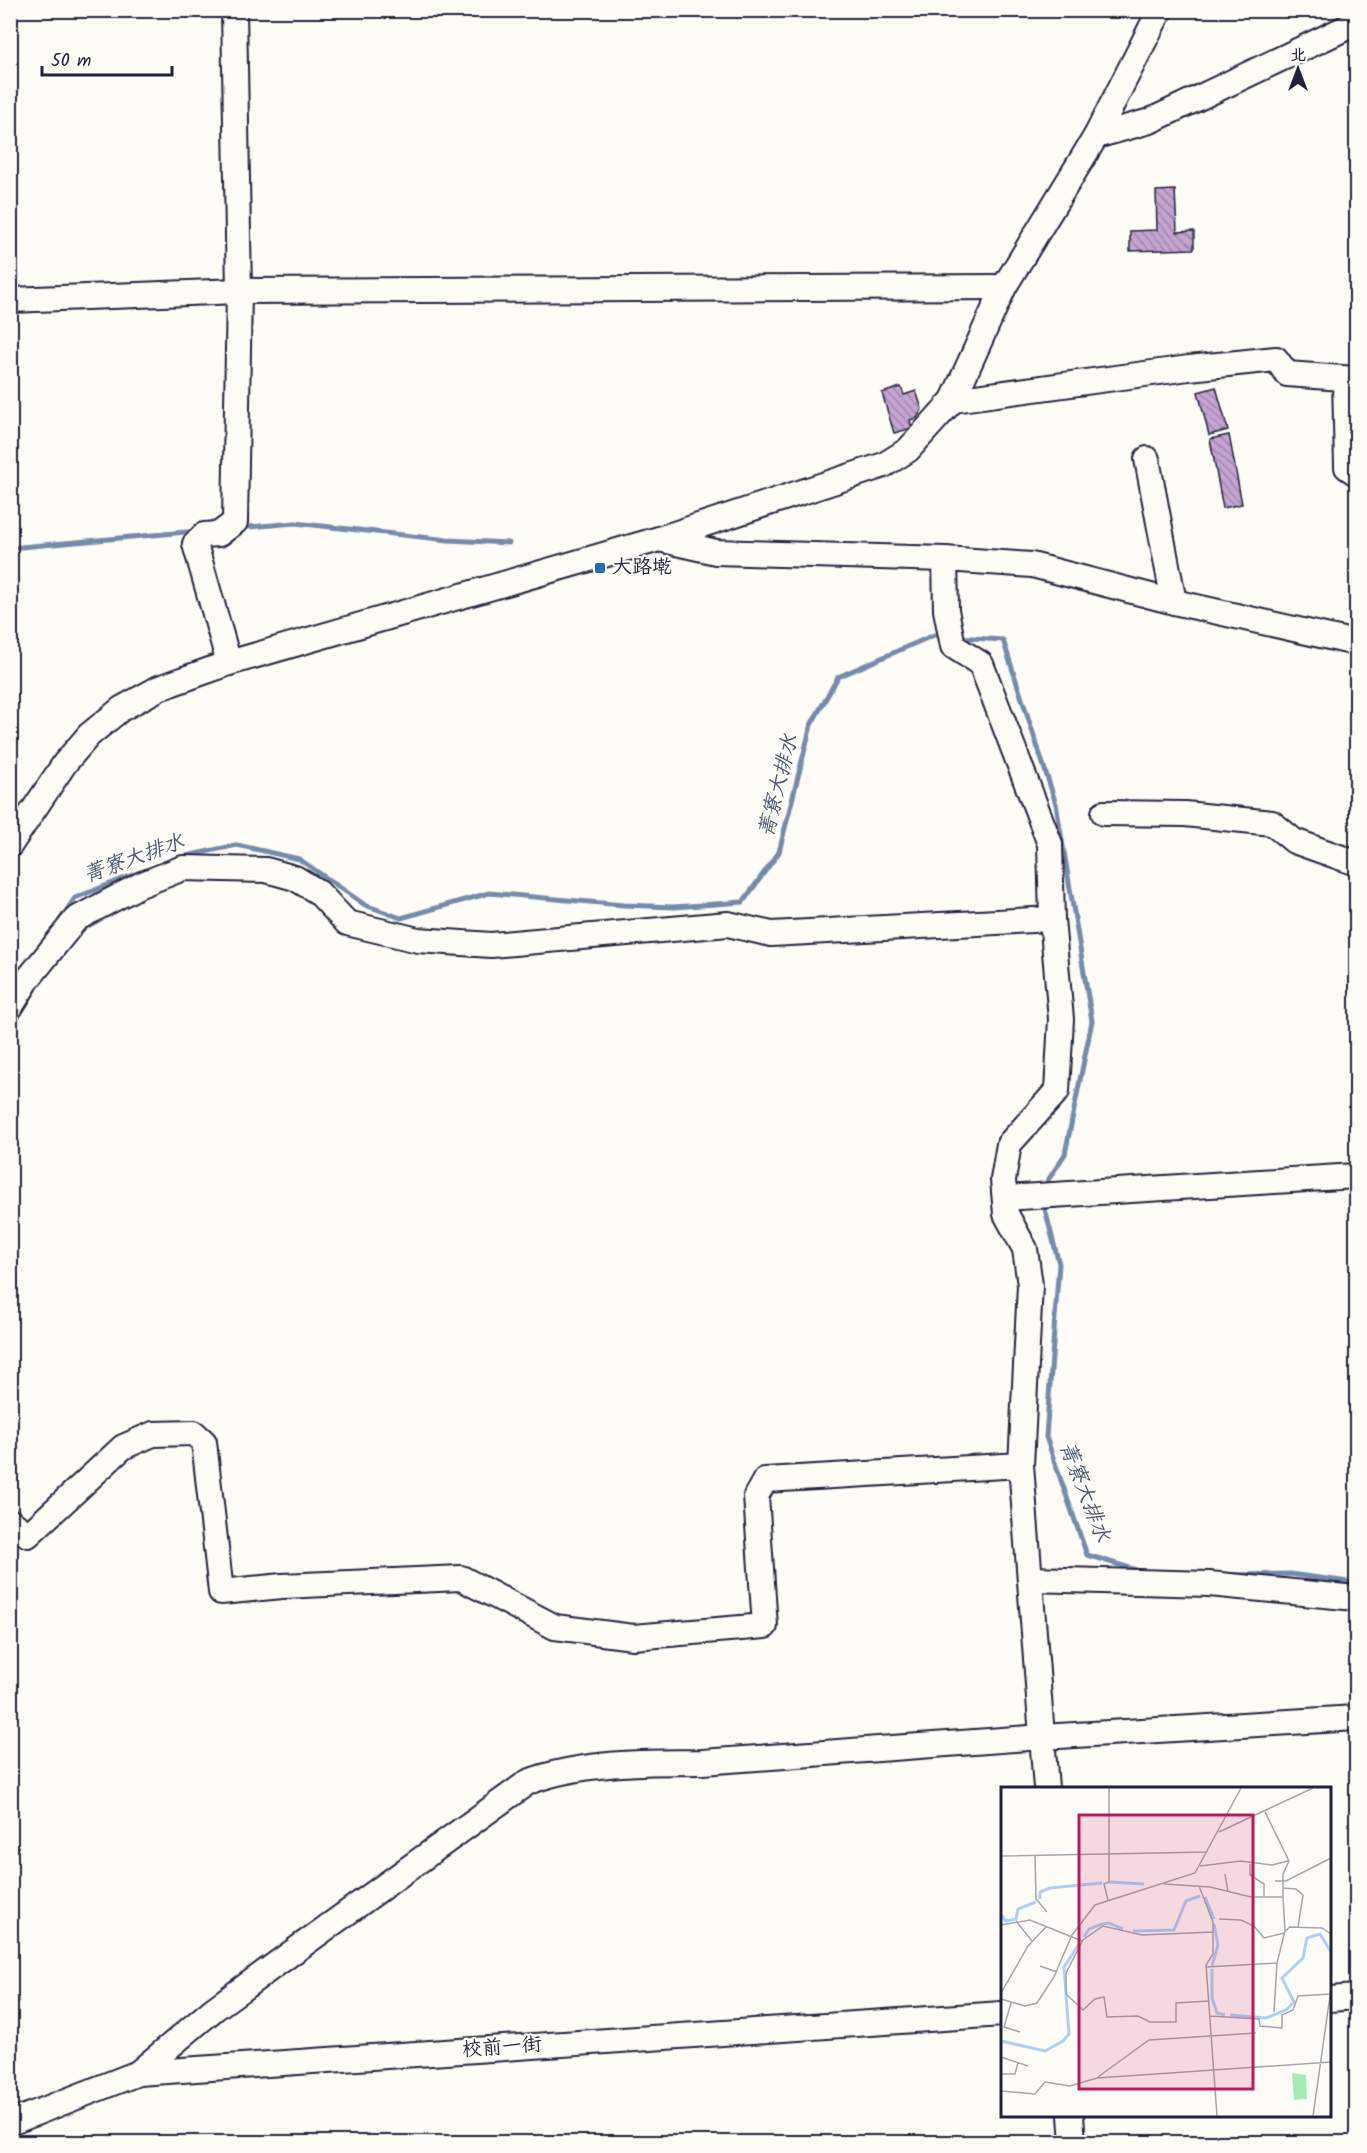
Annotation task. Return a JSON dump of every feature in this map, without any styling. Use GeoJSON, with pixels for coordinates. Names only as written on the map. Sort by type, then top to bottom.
{"type":"FeatureCollection","features":[{"type":"Feature","properties":{"kind":"street"},"geometry":{"type":"LineString","coordinates":[[229,663],[195,544],[204,535],[227,528],[239,291],[234,10]]}},
{"type":"Feature","properties":{"kind":"street"},"geometry":{"type":"LineString","coordinates":[[10,845],[65,763],[89,735],[121,709],[159,688],[229,663],[659,539],[884,465],[908,450],[953,400],[1004,287],[1096,136],[1160,10]]}},
{"type":"Feature","properties":{"kind":"street"},"geometry":{"type":"LineString","coordinates":[[1096,136],[1150,121],[1356,23]]}},
{"type":"Feature","properties":{"kind":"street"},"geometry":{"type":"LineString","coordinates":[[10,300],[239,291],[1004,287]]}},
{"type":"Feature","properties":{"kind":"street"},"geometry":{"type":"LineString","coordinates":[[953,400],[1189,368],[1276,360],[1287,375],[1351,379],[1347,467],[1356,473]]}},
{"type":"Feature","properties":{"kind":"street"},"geometry":{"type":"LineString","coordinates":[[1147,459],[1174,602]]}},
{"type":"Feature","properties":{"kind":"street"},"geometry":{"type":"LineString","coordinates":[[659,539],[716,552],[945,559],[1032,565],[1174,602],[1356,643]]}},
{"type":"Feature","properties":{"kind":"street"},"geometry":{"type":"LineString","coordinates":[[945,559],[946,610],[953,646],[981,664],[1050,844],[1052,919],[1061,1019],[1057,1091],[1009,1144],[1003,1180],[1006,1214],[1025,1249],[1030,1285],[1021,1465],[1046,1787]]}},
{"type":"Feature","properties":{"kind":"street"},"geometry":{"type":"LineString","coordinates":[[1104,813],[1185,814],[1272,823],[1294,841],[1356,863]]}},
{"type":"Feature","properties":{"kind":"street"},"geometry":{"type":"LineString","coordinates":[[14,994],[76,919],[140,885],[183,868],[266,870],[295,878],[318,892],[347,923],[418,940],[491,945],[728,924],[771,934],[1052,919]]}},
{"type":"Feature","properties":{"kind":"street"},"geometry":{"type":"LineString","coordinates":[[1005,1198],[1356,1176]]}},
{"type":"Feature","properties":{"kind":"street"},"geometry":{"type":"LineString","coordinates":[[10,1521],[28,1535],[123,1448],[153,1434],[194,1433],[204,1442],[220,1592],[282,1586],[461,1578],[555,1627],[633,1637],[765,1626],[756,1496],[765,1480],[1021,1465]]}},
{"type":"Feature","properties":{"kind":"street"},"geometry":{"type":"LineString","coordinates":[[1030,1579],[1209,1584],[1356,1598]]}},
{"type":"Feature","properties":{"kind":"street"},"geometry":{"type":"LineString","coordinates":[[138,2073],[252,1982],[528,1782],[550,1774],[648,1762],[702,1762],[1042,1737],[1356,1718]]}},
{"type":"Feature","properties":{"kind":"street"},"geometry":{"type":"LineString","coordinates":[[1331,1999],[1356,1996]]}},
{"type":"Feature","properties":{"kind":"street","name":"校前一街"},"geometry":{"type":"LineString","coordinates":[[10,2123],[138,2073],[1001,2014]]}},
{"type":"Feature","properties":{"kind":"street"},"geometry":{"type":"LineString","coordinates":[[1071,2117],[1073,2142]]}},
{"type":"Feature","properties":{"kind":"building"},"geometry":{"type":"Polygon","coordinates":[[[1175,190],[1177,232],[1194,231],[1194,249],[1130,251],[1130,231],[1157,230],[1156,191],[1175,190]]]}},
{"type":"Feature","properties":{"kind":"building"},"geometry":{"type":"Polygon","coordinates":[[[901,387],[904,395],[916,391],[922,409],[917,418],[910,420],[912,428],[894,433],[882,393],[901,387]]]}},
{"type":"Feature","properties":{"kind":"building"},"geometry":{"type":"Polygon","coordinates":[[[1216,387],[1228,430],[1209,435],[1198,392],[1216,387]]]}},
{"type":"Feature","properties":{"kind":"building"},"geometry":{"type":"Polygon","coordinates":[[[1229,435],[1242,504],[1223,508],[1210,439],[1229,435]]]}},
{"type":"Feature","properties":{"kind":"waterway"},"geometry":{"type":"LineString","coordinates":[[239,528],[295,523],[448,540],[509,543]]}},
{"type":"Feature","properties":{"kind":"waterway"},"geometry":{"type":"LineString","coordinates":[[10,548],[197,531]]}},
{"type":"Feature","properties":{"kind":"waterway","name":"菁寮大排水"},"geometry":{"type":"LineString","coordinates":[[157,866],[177,858],[237,845],[299,859],[365,905],[401,918],[489,893],[623,905],[674,907],[743,902],[779,852],[811,725],[838,677],[934,635],[944,636]]}},
{"type":"Feature","properties":{"kind":"waterway","name":"菁寮大排水"},"geometry":{"type":"LineString","coordinates":[[957,637],[1003,640],[1056,804],[1092,1021],[1065,1154],[1043,1188]]}},
{"type":"Feature","properties":{"kind":"waterway","name":"菁寮大排水"},"geometry":{"type":"LineString","coordinates":[[60,920],[75,898],[140,872]]}},
{"type":"Feature","properties":{"kind":"waterway","name":"菁寮大排水"},"geometry":{"type":"LineString","coordinates":[[1045,1209],[1059,1264],[1046,1437],[1087,1555],[1143,1572]]}},
{"type":"Feature","properties":{"kind":"waterway","name":"菁寮大排水"},"geometry":{"type":"LineString","coordinates":[[1233,1575],[1290,1574],[1356,1583]]}},
{"type":"Feature","properties":{"kind":"place","name":"大路墘"},"geometry":{"type":"Point","coordinates":[600,568]}}]}
